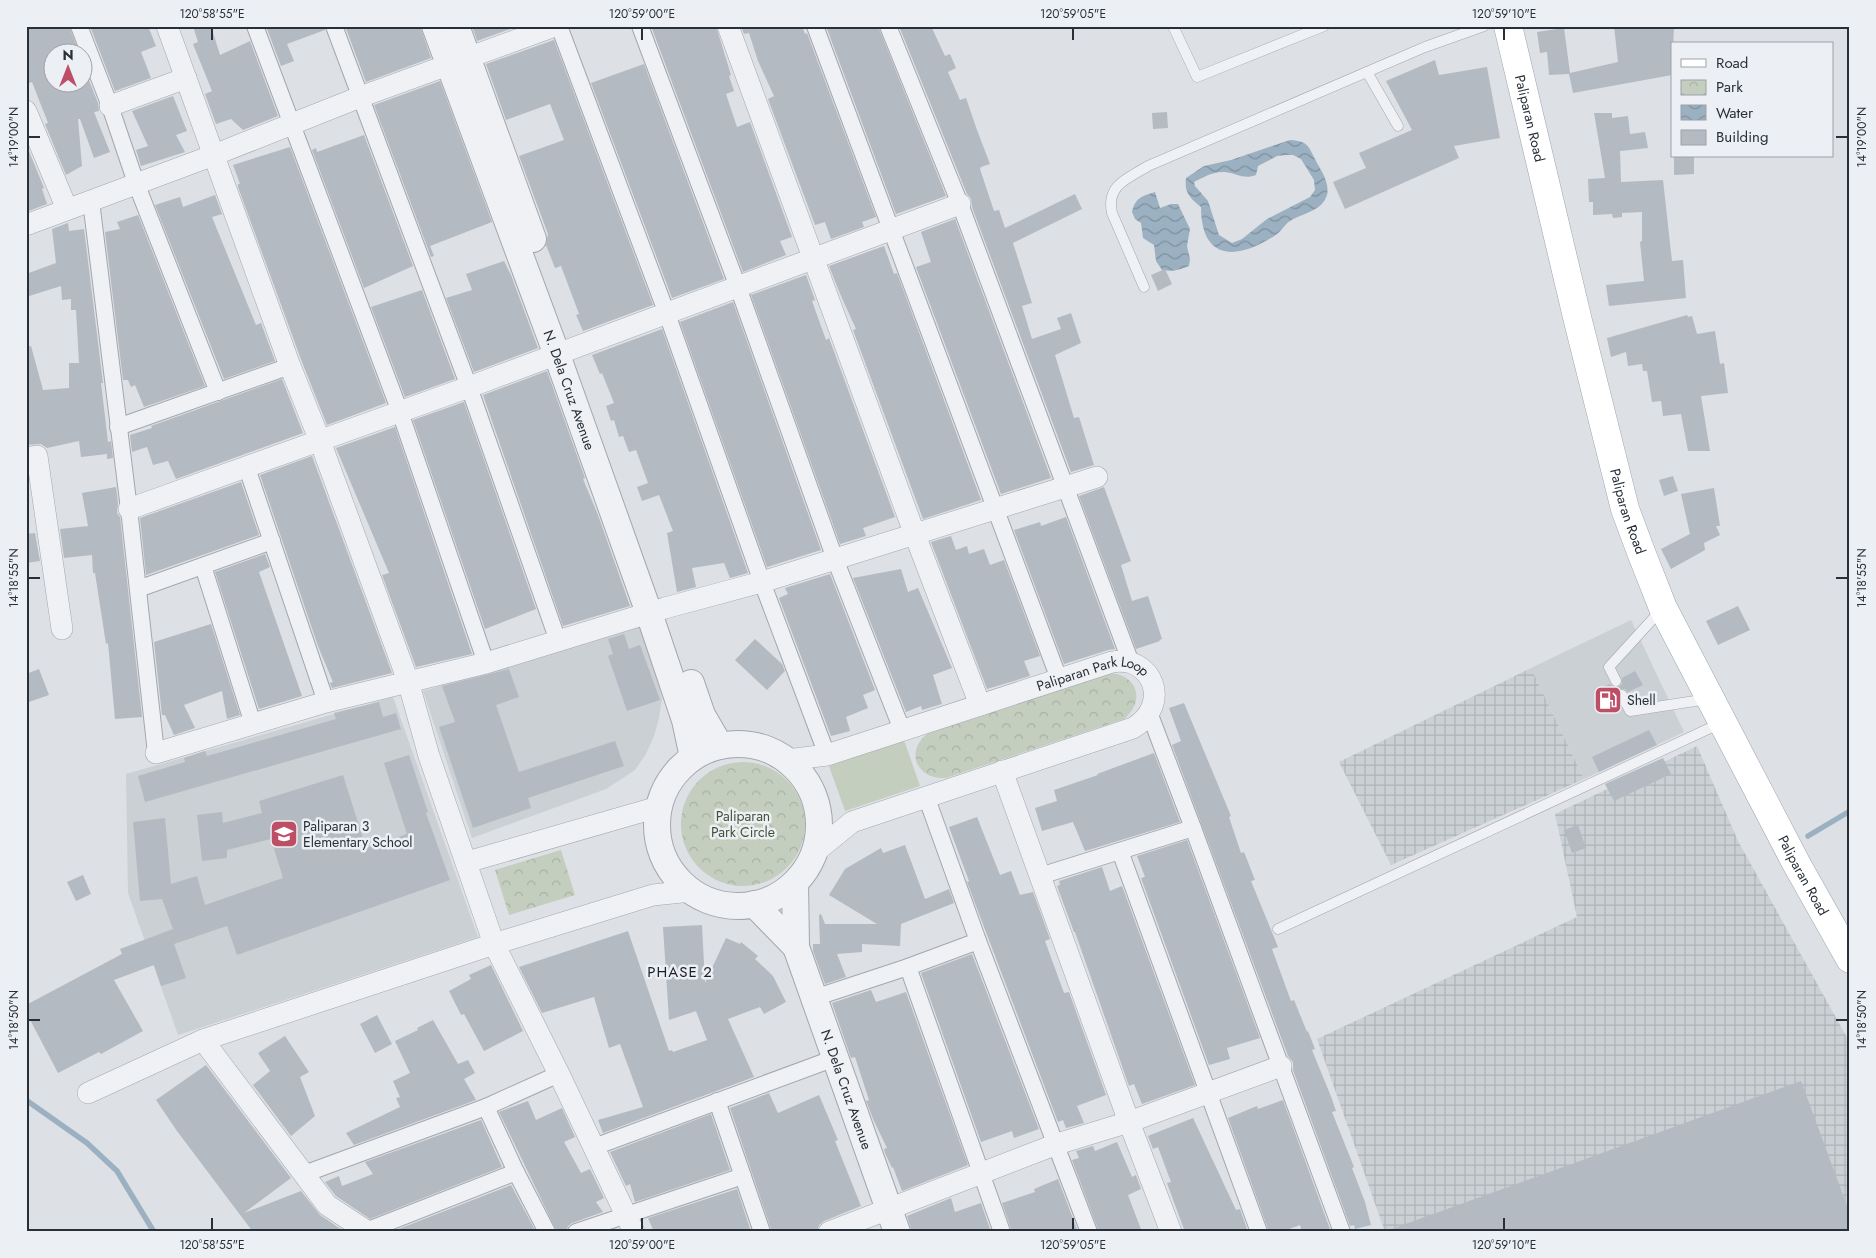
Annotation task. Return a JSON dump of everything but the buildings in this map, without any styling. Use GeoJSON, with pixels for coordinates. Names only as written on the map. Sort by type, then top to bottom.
{"type":"FeatureCollection","features":[{"type":"Feature","properties":{"kind":"main road","name":"Paliparan Road"},"geometry":{"type":"LineString","coordinates":[[1508,26],[1578,320],[1626,509],[1641,552],[1663,608],[1796,863],[1850,959]]}},
{"type":"Feature","properties":{"kind":"street"},"geometry":{"type":"LineString","coordinates":[[79,26],[110,106],[136,183],[218,392]]}},
{"type":"Feature","properties":{"kind":"street"},"geometry":{"type":"LineString","coordinates":[[168,26],[290,366],[320,441],[408,681],[429,756],[494,944],[630,1223]]}},
{"type":"Feature","properties":{"kind":"street"},"geometry":{"type":"LineString","coordinates":[[255,26],[400,412],[486,663]]}},
{"type":"Feature","properties":{"kind":"street"},"geometry":{"type":"LineString","coordinates":[[334,26],[469,387],[558,641]]}},
{"type":"Feature","properties":{"kind":"street","name":"N. Dela Cruz Avenue"},"geometry":{"type":"LineString","coordinates":[[435,26],[459,61],[657,610],[702,715],[720,746]]}},
{"type":"Feature","properties":{"kind":"street","name":"N. Dela Cruz Avenue"},"geometry":{"type":"LineString","coordinates":[[456,26],[459,61]]}},
{"type":"Feature","properties":{"kind":"street"},"geometry":{"type":"LineString","coordinates":[[26,225],[136,183],[214,156],[291,123],[360,97],[557,26],[667,314],[762,582],[827,755]]}},
{"type":"Feature","properties":{"kind":"street"},"geometry":{"type":"LineString","coordinates":[[640,26],[738,287],[836,559],[902,730]]}},
{"type":"Feature","properties":{"kind":"street"},"geometry":{"type":"LineString","coordinates":[[728,26],[914,536],[980,705]]}},
{"type":"Feature","properties":{"kind":"street"},"geometry":{"type":"LineString","coordinates":[[815,26],[1059,679]]}},
{"type":"Feature","properties":{"kind":"street"},"geometry":{"type":"LineString","coordinates":[[888,26],[960,204],[1131,663]]}},
{"type":"Feature","properties":{"kind":"street"},"geometry":{"type":"LineString","coordinates":[[110,106],[186,78]]}},
{"type":"Feature","properties":{"kind":"street"},"geometry":{"type":"LineString","coordinates":[[26,111],[67,209]]}},
{"type":"Feature","properties":{"kind":"street"},"geometry":{"type":"LineString","coordinates":[[91,201],[129,509],[156,753],[326,702],[486,663],[657,610],[762,582],[914,536],[995,508],[1096,477]]}},
{"type":"Feature","properties":{"kind":"street"},"geometry":{"type":"LineString","coordinates":[[129,509],[565,352],[960,204]]}},
{"type":"Feature","properties":{"kind":"street"},"geometry":{"type":"LineString","coordinates":[[118,427],[290,366]]}},
{"type":"Feature","properties":{"kind":"street"},"geometry":{"type":"LineString","coordinates":[[26,458],[37,456],[62,629]]}},
{"type":"Feature","properties":{"kind":"street"},"geometry":{"type":"LineString","coordinates":[[247,468],[326,702]]}},
{"type":"Feature","properties":{"kind":"street"},"geometry":{"type":"LineString","coordinates":[[138,589],[272,541]]}},
{"type":"Feature","properties":{"kind":"street"},"geometry":{"type":"LineString","coordinates":[[203,566],[253,724]]}},
{"type":"Feature","properties":{"kind":"street","name":"N. Dela Cruz Avenue"},"geometry":{"type":"LineString","coordinates":[[657,610],[693,757]]}},
{"type":"Feature","properties":{"kind":"street","name":"Paliparan Park Loop"},"geometry":{"type":"LineString","coordinates":[[787,760],[827,755],[1112,662],[1131,663],[1141,668],[1148,675],[1153,684],[1154,701],[1150,715]]}},
{"type":"Feature","properties":{"kind":"street"},"geometry":{"type":"LineString","coordinates":[[814,854],[852,822],[1133,728],[1150,715],[1342,1232]]}},
{"type":"Feature","properties":{"kind":"street"},"geometry":{"type":"LineString","coordinates":[[755,745],[772,751],[787,760],[800,772],[810,786],[817,802],[820,819],[819,837],[814,854],[806,869],[795,883],[776,896],[754,904],[732,906],[710,901],[691,891],[677,878],[666,862],[659,845],[658,807],[673,776],[693,757],[706,750],[720,746],[755,745]]}},
{"type":"Feature","properties":{"kind":"street"},"geometry":{"type":"LineString","coordinates":[[1002,771],[1129,1122],[1171,1232]]}},
{"type":"Feature","properties":{"kind":"street"},"geometry":{"type":"LineString","coordinates":[[926,796],[978,941],[1058,1144],[1089,1232]]}},
{"type":"Feature","properties":{"kind":"street"},"geometry":{"type":"LineString","coordinates":[[467,862],[658,807]]}},
{"type":"Feature","properties":{"kind":"street"},"geometry":{"type":"LineString","coordinates":[[1040,876],[1193,828]]}},
{"type":"Feature","properties":{"kind":"street"},"geometry":{"type":"LineString","coordinates":[[1120,851],[1259,1232]]}},
{"type":"Feature","properties":{"kind":"street","name":"N. Dela Cruz Avenue"},"geometry":{"type":"LineString","coordinates":[[795,883],[796,947],[893,1221]]}},
{"type":"Feature","properties":{"kind":"street"},"geometry":{"type":"LineString","coordinates":[[88,1093],[203,1040],[494,944],[652,895],[691,891]]}},
{"type":"Feature","properties":{"kind":"street","name":"N. Dela Cruz Avenue"},"geometry":{"type":"LineString","coordinates":[[754,904],[796,947]]}},
{"type":"Feature","properties":{"kind":"street"},"geometry":{"type":"LineString","coordinates":[[814,998],[908,967],[978,941]]}},
{"type":"Feature","properties":{"kind":"street"},"geometry":{"type":"LineString","coordinates":[[908,967],[1002,1232]]}},
{"type":"Feature","properties":{"kind":"street"},"geometry":{"type":"LineString","coordinates":[[203,1040],[327,1206],[367,1231],[516,1172]]}},
{"type":"Feature","properties":{"kind":"street"},"geometry":{"type":"LineString","coordinates":[[594,1147],[836,1058]]}},
{"type":"Feature","properties":{"kind":"street"},"geometry":{"type":"LineString","coordinates":[[829,1232],[893,1221],[981,1175],[1058,1144],[1129,1122],[1281,1066]]}},
{"type":"Feature","properties":{"kind":"street"},"geometry":{"type":"LineString","coordinates":[[304,1174],[486,1107],[559,1074]]}},
{"type":"Feature","properties":{"kind":"street"},"geometry":{"type":"LineString","coordinates":[[717,1102],[762,1232]]}},
{"type":"Feature","properties":{"kind":"street"},"geometry":{"type":"LineString","coordinates":[[486,1107],[516,1172],[547,1232]]}},
{"type":"Feature","properties":{"kind":"street"},"geometry":{"type":"LineString","coordinates":[[576,1232],[630,1223],[743,1176]]}},
{"type":"Feature","properties":{"kind":"lane"},"geometry":{"type":"LineString","coordinates":[[1173,26],[1197,77],[1324,26]]}},
{"type":"Feature","properties":{"kind":"lane"},"geometry":{"type":"LineString","coordinates":[[1144,288],[1112,213],[1110,202],[1113,190],[1148,166],[1425,47],[1484,26]]}},
{"type":"Feature","properties":{"kind":"lane"},"geometry":{"type":"LineString","coordinates":[[1367,72],[1398,126]]}},
{"type":"Feature","properties":{"kind":"lane"},"geometry":{"type":"LineString","coordinates":[[1616,681],[1609,667],[1663,608]]}},
{"type":"Feature","properties":{"kind":"lane"},"geometry":{"type":"LineString","coordinates":[[1622,695],[1630,711],[1710,698]]}},
{"type":"Feature","properties":{"kind":"lane"},"geometry":{"type":"LineString","coordinates":[[1278,929],[1723,722]]}},
{"type":"Feature","properties":{"kind":"shaded area","name":"Shell"},"geometry":{"type":"Polygon","coordinates":[[[1631,620],[1684,732],[1584,779],[1531,668],[1631,620]]]}},
{"type":"Feature","properties":{"kind":"shaded area"},"geometry":{"type":"Polygon","coordinates":[[[640,627],[657,673],[662,699],[654,736],[646,754],[635,770],[606,789],[472,838],[423,691],[640,627]]]}},
{"type":"Feature","properties":{"kind":"shaded area"},"geometry":{"type":"Polygon","coordinates":[[[1531,668],[1584,779],[1391,865],[1339,762],[1531,668]]]}},
{"type":"Feature","properties":{"kind":"shaded area","name":"Paliparan 3 Elementary School"},"geometry":{"type":"Polygon","coordinates":[[[393,697],[478,937],[178,1035],[128,893],[126,774],[393,697]]]}},
{"type":"Feature","properties":{"kind":"shaded area"},"geometry":{"type":"Polygon","coordinates":[[[1697,746],[1738,841],[1850,1043],[1850,1232],[1385,1232],[1317,1039],[1577,917],[1555,814],[1697,746]]]}},
{"type":"Feature","properties":{"kind":"green space"},"geometry":{"type":"Polygon","coordinates":[[[1109,673],[1126,678],[1132,683],[1135,690],[1135,704],[1131,712],[1124,719],[946,778],[935,777],[920,769],[915,755],[917,747],[930,732],[1109,673]]]}},
{"type":"Feature","properties":{"kind":"green space"},"geometry":{"type":"Polygon","coordinates":[[[904,740],[920,786],[845,811],[829,766],[904,740]]]}},
{"type":"Feature","properties":{"kind":"green space","name":"Paliparan Park Circle"},"geometry":{"type":"Polygon","coordinates":[[[743,762],[767,766],[787,780],[801,800],[805,824],[801,848],[787,868],[767,882],[743,886],[719,882],[699,868],[685,848],[681,824],[685,800],[699,780],[719,766],[743,762]]]}},
{"type":"Feature","properties":{"kind":"green space"},"geometry":{"type":"Polygon","coordinates":[[[561,850],[575,895],[509,915],[495,870],[561,850]]]}},
{"type":"Feature","properties":{"kind":"water"},"geometry":{"type":"Polygon","coordinates":[[[1290,140],[1300,141],[1308,147],[1322,171],[1327,185],[1327,195],[1317,208],[1290,221],[1277,234],[1263,243],[1237,252],[1225,251],[1215,247],[1208,238],[1203,225],[1201,207],[1189,195],[1186,188],[1186,178],[1204,166],[1231,160],[1290,140]],[[1293,155],[1277,156],[1258,166],[1256,175],[1244,177],[1216,172],[1194,182],[1195,186],[1208,201],[1219,235],[1232,243],[1242,239],[1267,219],[1310,197],[1315,190],[1314,180],[1301,159],[1293,155]]]}},
{"type":"Feature","properties":{"kind":"water"},"geometry":{"type":"Polygon","coordinates":[[[1155,192],[1160,208],[1171,204],[1178,204],[1190,229],[1187,246],[1190,259],[1189,266],[1176,270],[1162,270],[1156,261],[1154,245],[1143,238],[1141,223],[1135,219],[1132,212],[1140,198],[1155,192]]]}},
{"type":"Feature","properties":{"kind":"waterway"},"geometry":{"type":"LineString","coordinates":[[1808,836],[1850,811]]}},
{"type":"Feature","properties":{"kind":"waterway"},"geometry":{"type":"LineString","coordinates":[[26,1100],[87,1143],[117,1171],[154,1232]]}},
{"type":"Feature","properties":{"kind":"place","name":"Shell"},"geometry":{"type":"Point","coordinates":[1608,700]}},
{"type":"Feature","properties":{"kind":"place","name":"Paliparan 3 Elementary School"},"geometry":{"type":"Point","coordinates":[284,834]}},
{"type":"Feature","properties":{"kind":"district","name":"PHASE 2"},"geometry":{"type":"Point","coordinates":[680,972]}}]}
